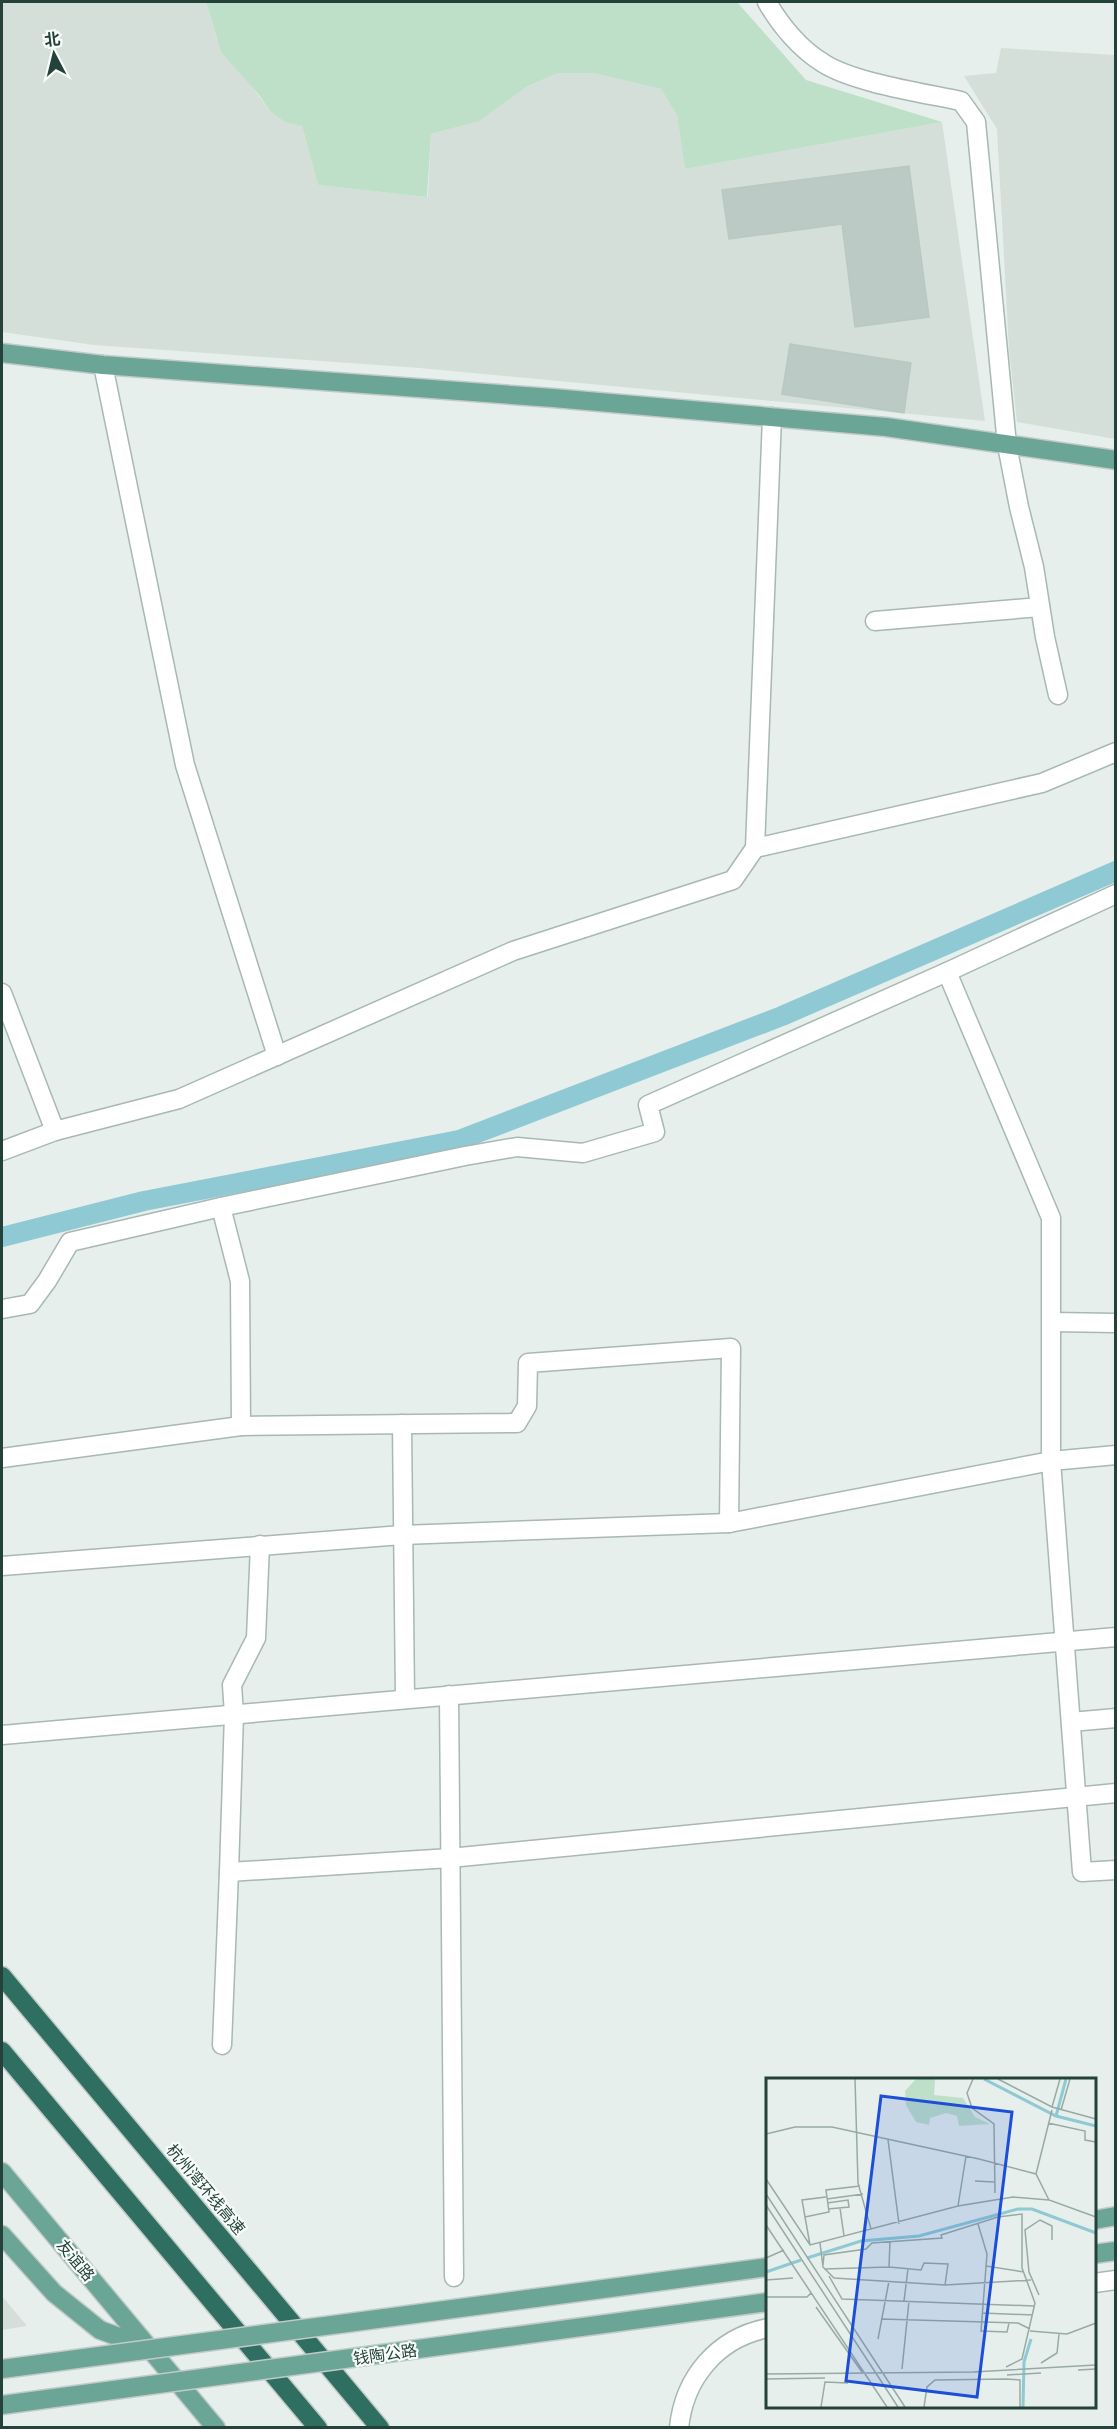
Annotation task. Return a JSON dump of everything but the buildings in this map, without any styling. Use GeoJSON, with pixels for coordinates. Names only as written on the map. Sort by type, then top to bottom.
{"type":"FeatureCollection","features":[{"type":"Feature","properties":{"kind":"highway","name":"杭州湾环线高速"},"geometry":{"type":"LineString","coordinates":[[2,1976],[380,2427]]}},
{"type":"Feature","properties":{"kind":"highway"},"geometry":{"type":"LineString","coordinates":[[2,2051],[318,2427]]}},
{"type":"Feature","properties":{"kind":"highway"},"geometry":{"type":"LineString","coordinates":[[287,2391],[311,2427]]}},
{"type":"Feature","properties":{"kind":"main road"},"geometry":{"type":"LineString","coordinates":[[2,353],[103,365],[886,427],[1116,460]]}},
{"type":"Feature","properties":{"kind":"main road","name":"友谊路"},"geometry":{"type":"LineString","coordinates":[[2,2172],[216,2427]]}},
{"type":"Feature","properties":{"kind":"main road"},"geometry":{"type":"LineString","coordinates":[[1096,2220],[1116,2216]]}},
{"type":"Feature","properties":{"kind":"main road"},"geometry":{"type":"LineString","coordinates":[[2,2235],[54,2293],[100,2330],[151,2348]]}},
{"type":"Feature","properties":{"kind":"main road"},"geometry":{"type":"LineString","coordinates":[[1096,2254],[1116,2251]]}},
{"type":"Feature","properties":{"kind":"main road"},"geometry":{"type":"LineString","coordinates":[[2,2370],[766,2267]]}},
{"type":"Feature","properties":{"kind":"main road","name":"钱陶公路"},"geometry":{"type":"LineString","coordinates":[[2,2405],[766,2302]]}},
{"type":"Feature","properties":{"kind":"street"},"geometry":{"type":"LineString","coordinates":[[767,2],[797,41],[824,64],[863,79],[962,101],[976,122],[1007,445],[1018,507],[1034,567],[1058,695]]}},
{"type":"Feature","properties":{"kind":"street"},"geometry":{"type":"LineString","coordinates":[[103,365],[185,765],[277,1056]]}},
{"type":"Feature","properties":{"kind":"street"},"geometry":{"type":"LineString","coordinates":[[2,1151],[55,1131],[179,1099],[513,951],[733,880],[755,848],[772,417]]}},
{"type":"Feature","properties":{"kind":"street"},"geometry":{"type":"LineString","coordinates":[[875,621],[1040,607]]}},
{"type":"Feature","properties":{"kind":"street"},"geometry":{"type":"LineString","coordinates":[[755,848],[1042,783],[1116,752]]}},
{"type":"Feature","properties":{"kind":"street"},"geometry":{"type":"LineString","coordinates":[[2,1309],[30,1304],[47,1281],[70,1242],[221,1207],[517,1147],[583,1153],[655,1132],[648,1105],[1116,894]]}},
{"type":"Feature","properties":{"kind":"street"},"geometry":{"type":"LineString","coordinates":[[947,972],[1052,1218],[1051,1461],[1082,1872],[1116,1869]]}},
{"type":"Feature","properties":{"kind":"street"},"geometry":{"type":"LineString","coordinates":[[2,993],[55,1131]]}},
{"type":"Feature","properties":{"kind":"street"},"geometry":{"type":"LineString","coordinates":[[221,1207],[240,1281],[241,1426]]}},
{"type":"Feature","properties":{"kind":"street"},"geometry":{"type":"LineString","coordinates":[[1052,1322],[1116,1323]]}},
{"type":"Feature","properties":{"kind":"street"},"geometry":{"type":"LineString","coordinates":[[2,1458],[241,1426],[517,1423],[527,1406],[528,1363],[731,1348],[729,1523]]}},
{"type":"Feature","properties":{"kind":"street"},"geometry":{"type":"LineString","coordinates":[[402,1424],[405,1699]]}},
{"type":"Feature","properties":{"kind":"street"},"geometry":{"type":"LineString","coordinates":[[2,1566],[402,1534],[729,1523],[1051,1461],[1116,1455]]}},
{"type":"Feature","properties":{"kind":"street"},"geometry":{"type":"LineString","coordinates":[[222,2045],[234,1714],[232,1685],[256,1638],[260,1545]]}},
{"type":"Feature","properties":{"kind":"street"},"geometry":{"type":"LineString","coordinates":[[2,1735],[1116,1637]]}},
{"type":"Feature","properties":{"kind":"street"},"geometry":{"type":"LineString","coordinates":[[449,1695],[454,2277]]}},
{"type":"Feature","properties":{"kind":"street"},"geometry":{"type":"LineString","coordinates":[[1071,1722],[1116,1718]]}},
{"type":"Feature","properties":{"kind":"street"},"geometry":{"type":"LineString","coordinates":[[229,1872],[450,1858],[1116,1793]]}},
{"type":"Feature","properties":{"kind":"street"},"geometry":{"type":"LineString","coordinates":[[1096,2283],[1116,2280]]}},
{"type":"Feature","properties":{"kind":"street"},"geometry":{"type":"LineString","coordinates":[[679,2427],[683,2402],[704,2364],[728,2343],[766,2329]]}},
{"type":"Feature","properties":{"kind":"street"},"geometry":{"type":"LineString","coordinates":[[2,2370],[151,2348]]}},
{"type":"Feature","properties":{"kind":"shaded area"},"geometry":{"type":"Polygon","coordinates":[[[2,2],[206,2],[217,40],[270,111],[302,126],[318,185],[428,197],[431,134],[463,125],[526,87],[558,73],[593,73],[661,89],[677,114],[685,169],[942,122],[985,421],[420,368],[94,345],[2,332],[2,2]]]}},
{"type":"Feature","properties":{"kind":"shaded area"},"geometry":{"type":"Polygon","coordinates":[[[1001,48],[1115,55],[1115,439],[1017,422],[1009,349],[997,129],[964,76],[996,73],[1001,48]]]}},
{"type":"Feature","properties":{"kind":"shaded area"},"geometry":{"type":"Polygon","coordinates":[[[2,2296],[27,2326],[2,2330],[2,2296]]]}},
{"type":"Feature","properties":{"kind":"green space"},"geometry":{"type":"Polygon","coordinates":[[[206,2],[737,2],[806,80],[942,122],[685,169],[677,115],[661,89],[593,73],[558,73],[526,87],[479,121],[431,134],[427,197],[318,185],[302,126],[285,122],[270,111],[221,52],[206,2]]]}},
{"type":"Feature","properties":{"kind":"waterway"},"geometry":{"type":"LineString","coordinates":[[2,1237],[144,1201],[459,1140],[782,1016],[1116,871]]}}]}
